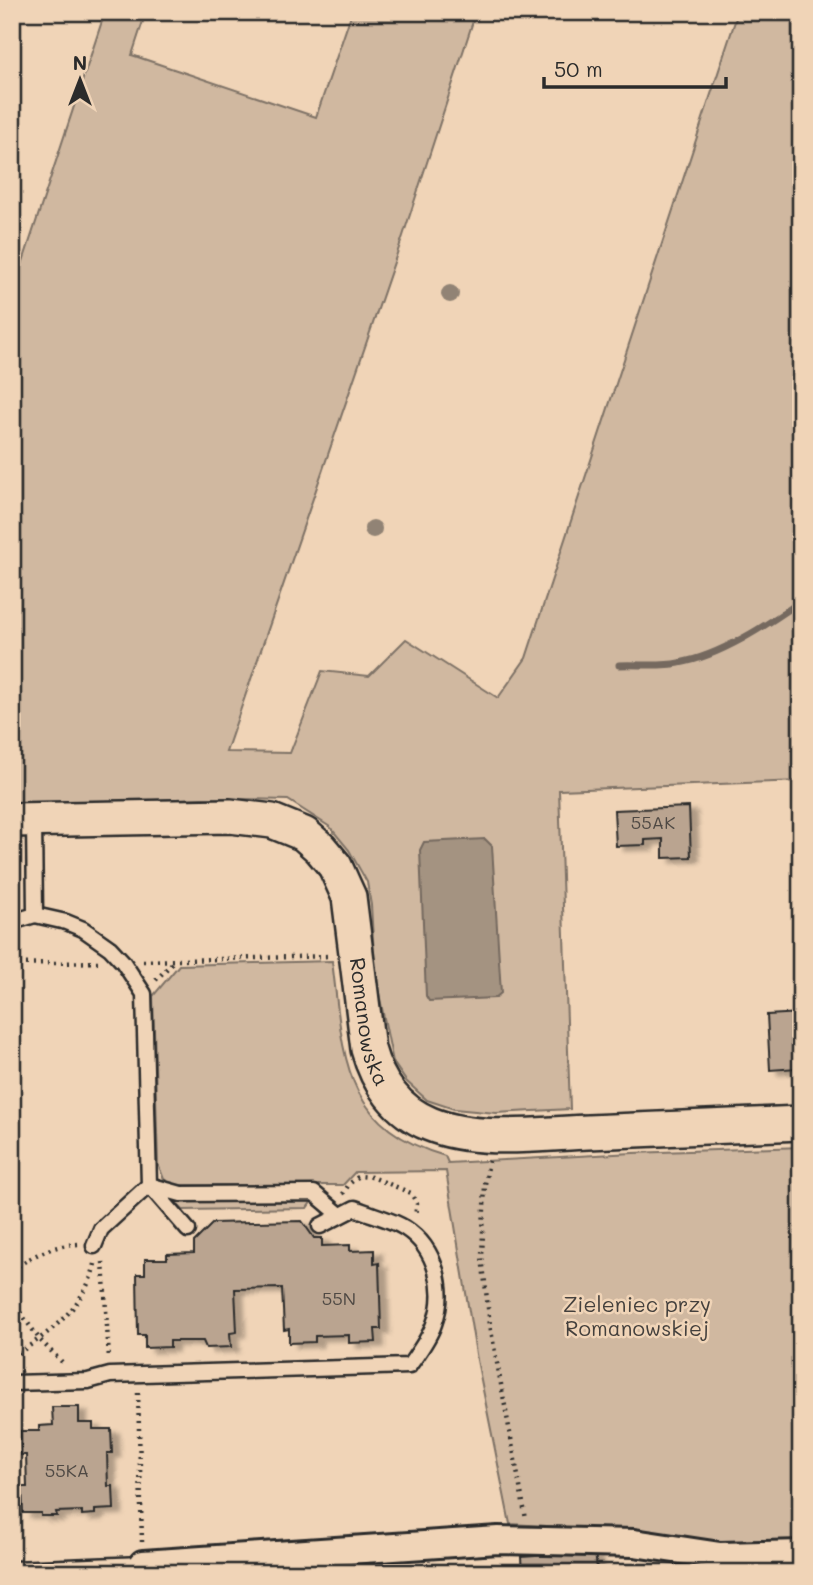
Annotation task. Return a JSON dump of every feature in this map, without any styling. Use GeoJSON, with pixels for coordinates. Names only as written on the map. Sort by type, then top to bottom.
{"type":"FeatureCollection","features":[{"type":"Feature","properties":{"kind":"street","name":"Romanowska"},"geometry":{"type":"LineString","coordinates":[[23,820],[238,816],[283,824],[313,841],[335,866],[349,897],[368,1049],[374,1070],[392,1098],[429,1124],[452,1130],[502,1135],[801,1123]]}},
{"type":"Feature","properties":{"kind":"street"},"geometry":{"type":"LineString","coordinates":[[143,1564],[498,1541],[634,1542],[720,1556],[801,1554]]}},
{"type":"Feature","properties":{"kind":"lane"},"geometry":{"type":"LineString","coordinates":[[23,820],[35,915]]}},
{"type":"Feature","properties":{"kind":"lane"},"geometry":{"type":"LineString","coordinates":[[12,922],[35,915],[83,929],[110,947],[144,994],[149,1185],[188,1230]]}},
{"type":"Feature","properties":{"kind":"lane"},"geometry":{"type":"LineString","coordinates":[[149,1185],[181,1194],[314,1193],[340,1215]]}},
{"type":"Feature","properties":{"kind":"lane"},"geometry":{"type":"LineString","coordinates":[[94,1246],[102,1229],[149,1185]]}},
{"type":"Feature","properties":{"kind":"lane"},"geometry":{"type":"LineString","coordinates":[[12,1383],[75,1382],[110,1375],[409,1366],[434,1324],[440,1295],[438,1274],[425,1245],[404,1227],[355,1208],[320,1226]]}},
{"type":"Feature","properties":{"kind":"lane"},"geometry":{"type":"LineString","coordinates":[[12,1569],[143,1564]]}},
{"type":"Feature","properties":{"kind":"path"},"geometry":{"type":"LineString","coordinates":[[12,964],[331,956]]}},
{"type":"Feature","properties":{"kind":"path"},"geometry":{"type":"LineString","coordinates":[[144,994],[174,960]]}},
{"type":"Feature","properties":{"kind":"path"},"geometry":{"type":"LineString","coordinates":[[490,1153],[485,1184],[482,1257],[490,1325],[531,1541]]}},
{"type":"Feature","properties":{"kind":"path"},"geometry":{"type":"LineString","coordinates":[[102,1229],[110,1375]]}},
{"type":"Feature","properties":{"kind":"path"},"geometry":{"type":"LineString","coordinates":[[12,1270],[27,1259],[65,1245],[94,1246],[95,1265],[90,1282],[80,1300],[40,1340],[12,1357]]}},
{"type":"Feature","properties":{"kind":"path"},"geometry":{"type":"LineString","coordinates":[[12,1301],[40,1340],[71,1370],[75,1382]]}},
{"type":"Feature","properties":{"kind":"path"},"geometry":{"type":"LineString","coordinates":[[137,1375],[142,1534]]}},
{"type":"Feature","properties":{"kind":"green space"},"geometry":{"type":"Polygon","coordinates":[[[105,12],[146,12],[132,55],[316,117],[352,12],[476,12],[403,236],[226,752],[290,753],[322,671],[369,676],[406,639],[498,698],[526,658],[738,12],[801,12],[801,781],[559,790],[570,1109],[496,1113],[454,1109],[427,1100],[406,1081],[393,1062],[375,974],[367,882],[349,850],[330,827],[288,800],[202,798],[12,806],[12,295],[105,12]]]}},
{"type":"Feature","properties":{"kind":"green space","name":"Zieleniec przy Romanowskiej"},"geometry":{"type":"Polygon","coordinates":[[[332,961],[345,1055],[354,1082],[366,1105],[385,1126],[410,1143],[445,1156],[448,1163],[801,1147],[801,1543],[718,1547],[654,1532],[510,1524],[477,1360],[446,1171],[355,1172],[343,1185],[173,1185],[164,1179],[158,1164],[153,996],[179,965],[332,961]]]}},
{"type":"Feature","properties":{"kind":"green space"},"geometry":{"type":"Polygon","coordinates":[[[312,1201],[307,1208],[183,1210],[175,1202],[312,1201]]]}},
{"type":"Feature","properties":{"kind":"shaded area"},"geometry":{"type":"Polygon","coordinates":[[[485,839],[492,846],[501,993],[495,998],[429,1001],[426,996],[420,850],[424,842],[485,839]]]}},
{"type":"Feature","properties":{"kind":"building"},"geometry":{"type":"Polygon","coordinates":[[[689,807],[691,857],[663,858],[663,839],[645,840],[645,845],[616,846],[614,810],[689,807]]]}},
{"type":"Feature","properties":{"kind":"building"},"geometry":{"type":"Polygon","coordinates":[[[801,1013],[801,1078],[797,1078],[797,1068],[770,1070],[767,1015],[801,1013]]]}},
{"type":"Feature","properties":{"kind":"building"},"geometry":{"type":"Polygon","coordinates":[[[302,1221],[314,1238],[322,1238],[322,1246],[350,1245],[350,1251],[374,1250],[374,1264],[379,1263],[381,1329],[375,1329],[376,1342],[349,1343],[349,1335],[315,1336],[315,1342],[289,1343],[289,1329],[284,1330],[282,1288],[235,1289],[237,1332],[230,1333],[231,1347],[206,1348],[203,1341],[170,1341],[170,1347],[145,1348],[145,1335],[138,1335],[137,1274],[145,1274],[145,1259],[167,1259],[167,1254],[194,1253],[194,1242],[213,1223],[302,1221]]]}},
{"type":"Feature","properties":{"kind":"building"},"geometry":{"type":"Polygon","coordinates":[[[52,1407],[79,1407],[79,1423],[93,1423],[93,1429],[111,1429],[112,1453],[107,1453],[108,1486],[113,1486],[114,1509],[95,1510],[95,1514],[82,1515],[82,1511],[56,1512],[57,1516],[23,1513],[22,1487],[27,1487],[26,1455],[21,1455],[20,1431],[39,1431],[39,1426],[53,1425],[52,1407]]]}},
{"type":"Feature","properties":{"kind":"building"},"geometry":{"type":"Polygon","coordinates":[[[595,1552],[597,1569],[591,1570],[591,1573],[522,1573],[521,1557],[595,1552]]]}},
{"type":"Feature","properties":{"kind":"waterway"},"geometry":{"type":"LineString","coordinates":[[619,665],[672,664],[711,654],[758,629],[801,601]]}}]}
